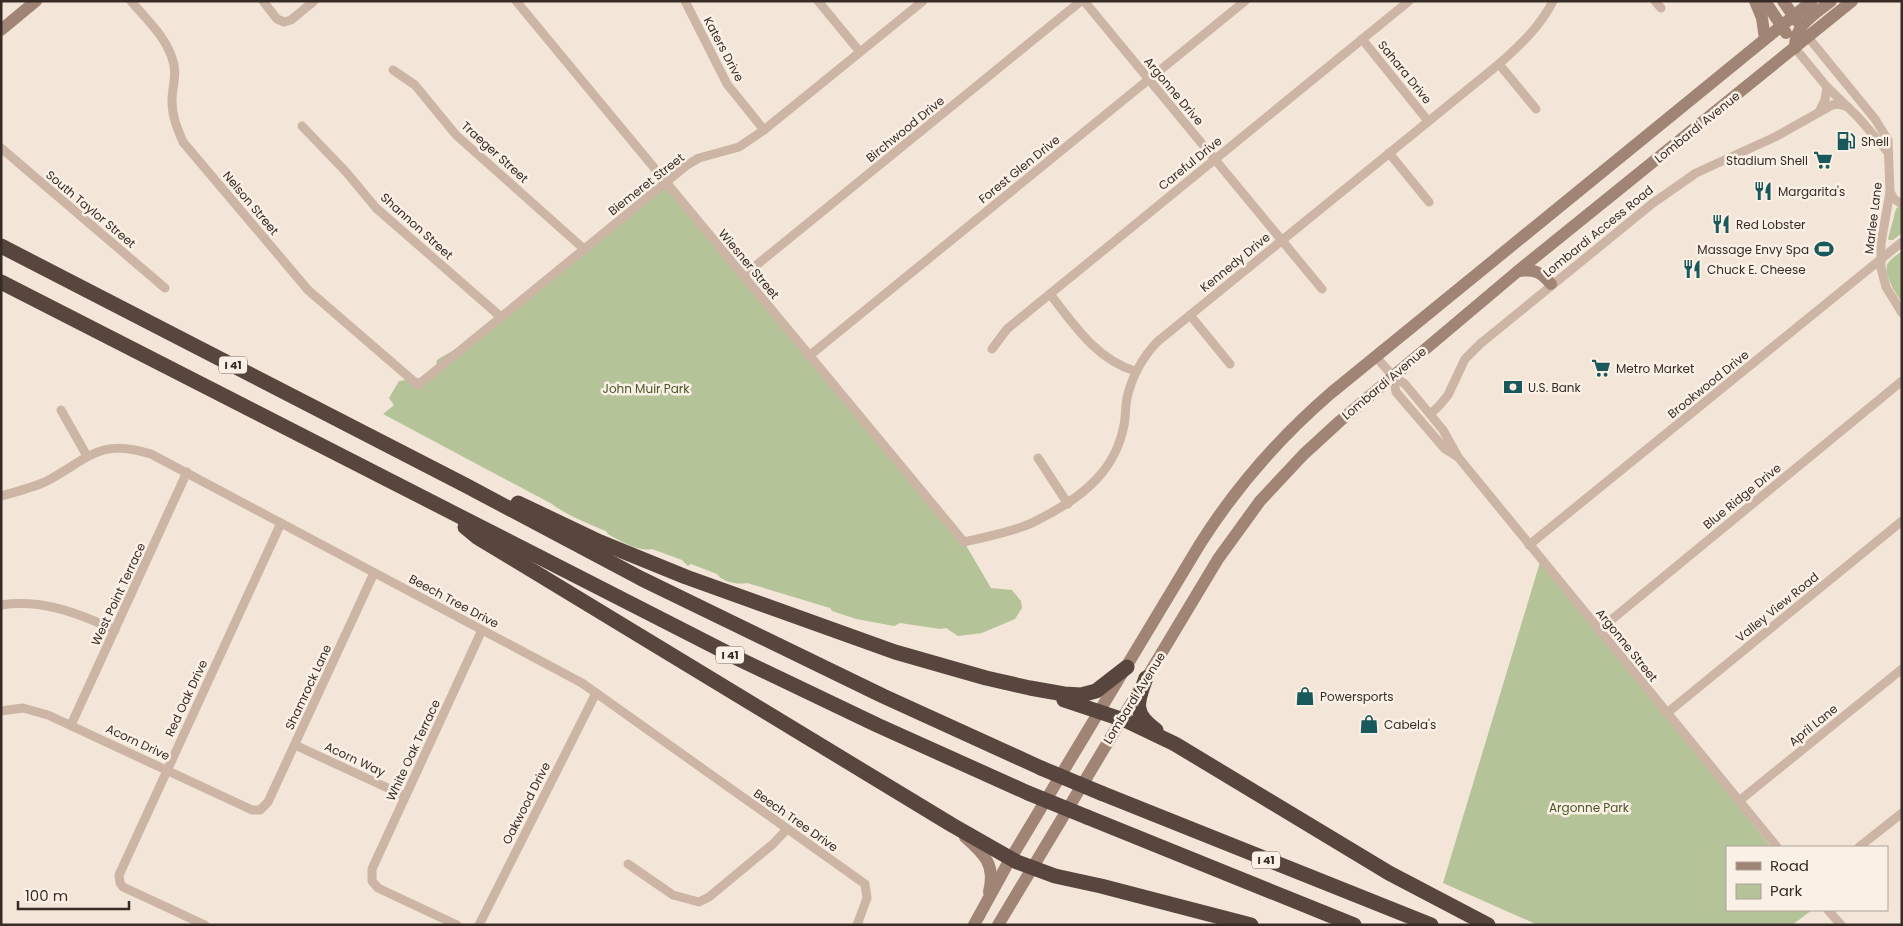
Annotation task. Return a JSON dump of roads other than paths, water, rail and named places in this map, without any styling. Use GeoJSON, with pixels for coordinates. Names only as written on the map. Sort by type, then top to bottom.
{"type":"FeatureCollection","features":[{"type":"Feature","properties":{"kind":"highway","name":"I 41"},"geometry":{"type":"LineString","coordinates":[[1,246],[465,485],[596,556],[753,634],[1041,768],[1431,925]]}},
{"type":"Feature","properties":{"kind":"highway","name":"I 41"},"geometry":{"type":"LineString","coordinates":[[1,282],[741,660],[877,725],[1086,818],[1354,925]]}},
{"type":"Feature","properties":{"kind":"highway"},"geometry":{"type":"LineString","coordinates":[[465,485],[498,494],[600,542],[753,601],[894,652],[1030,688],[1121,718],[1175,744],[1389,873],[1488,925]]}},
{"type":"Feature","properties":{"kind":"highway"},"geometry":{"type":"LineString","coordinates":[[438,506],[477,537],[952,825],[1011,858],[1031,868],[1055,876],[1251,925]]}},
{"type":"Feature","properties":{"kind":"highway"},"geometry":{"type":"LineString","coordinates":[[1030,688],[1068,695],[1085,694],[1099,689],[1127,667]]}},
{"type":"Feature","properties":{"kind":"highway"},"geometry":{"type":"LineString","coordinates":[[1146,678],[1138,701],[1139,714],[1148,724],[1175,744]]}},
{"type":"Feature","properties":{"kind":"main road"},"geometry":{"type":"LineString","coordinates":[[1,30],[36,1]]}},
{"type":"Feature","properties":{"kind":"main road"},"geometry":{"type":"LineString","coordinates":[[1755,1],[1763,22],[1765,39]]}},
{"type":"Feature","properties":{"kind":"main road"},"geometry":{"type":"LineString","coordinates":[[1764,1],[1795,48]]}},
{"type":"Feature","properties":{"kind":"main road"},"geometry":{"type":"LineString","coordinates":[[1783,1],[1801,26]]}},
{"type":"Feature","properties":{"kind":"main road","name":"Lombardi Avenue"},"geometry":{"type":"LineString","coordinates":[[1801,26],[1812,1]]}},
{"type":"Feature","properties":{"kind":"main road"},"geometry":{"type":"LineString","coordinates":[[1795,48],[1796,37],[1801,26],[1831,1]]}},
{"type":"Feature","properties":{"kind":"main road","name":"Lombardi Avenue"},"geometry":{"type":"LineString","coordinates":[[974,925],[1011,858],[1200,544],[1246,480],[1273,447],[1302,419],[1376,356],[1765,39],[1782,26],[1801,26],[1852,1]]}},
{"type":"Feature","properties":{"kind":"main road","name":"Lombardi Avenue"},"geometry":{"type":"LineString","coordinates":[[998,925],[1224,549],[1260,501],[1315,443],[1393,376],[1518,272],[1795,48]]}},
{"type":"Feature","properties":{"kind":"main road"},"geometry":{"type":"LineString","coordinates":[[1542,273],[1545,250]]}},
{"type":"Feature","properties":{"kind":"main road"},"geometry":{"type":"LineString","coordinates":[[1518,272],[1531,270],[1542,273],[1551,284]]}},
{"type":"Feature","properties":{"kind":"main road"},"geometry":{"type":"LineString","coordinates":[[952,825],[982,852],[988,861],[991,883],[986,902]]}},
{"type":"Feature","properties":{"kind":"street","name":"Nelson Street"},"geometry":{"type":"LineString","coordinates":[[131,1],[165,42],[173,60],[175,80],[172,99],[174,119],[183,142],[308,290],[418,385]]}},
{"type":"Feature","properties":{"kind":"street"},"geometry":{"type":"LineString","coordinates":[[263,1],[278,19],[284,22],[291,20],[314,1]]}},
{"type":"Feature","properties":{"kind":"street","name":"Wiesner Street"},"geometry":{"type":"LineString","coordinates":[[516,1],[964,542]]}},
{"type":"Feature","properties":{"kind":"street","name":"Katers Drive"},"geometry":{"type":"LineString","coordinates":[[685,1],[726,84],[764,130]]}},
{"type":"Feature","properties":{"kind":"street"},"geometry":{"type":"LineString","coordinates":[[818,1],[860,52]]}},
{"type":"Feature","properties":{"kind":"street","name":"Biemeret Street"},"geometry":{"type":"LineString","coordinates":[[418,385],[666,182],[699,158],[739,147],[764,130],[923,1]]}},
{"type":"Feature","properties":{"kind":"street","name":"Argonne Drive"},"geometry":{"type":"LineString","coordinates":[[1082,1],[1322,290]]}},
{"type":"Feature","properties":{"kind":"street","name":"Birchwood Drive"},"geometry":{"type":"LineString","coordinates":[[743,276],[1082,1]]}},
{"type":"Feature","properties":{"kind":"street","name":"Forest Glen Drive"},"geometry":{"type":"LineString","coordinates":[[809,356],[1244,1]]}},
{"type":"Feature","properties":{"kind":"street","name":"Careful Drive"},"geometry":{"type":"LineString","coordinates":[[992,349],[1007,329],[1409,1]]}},
{"type":"Feature","properties":{"kind":"street","name":"Kennedy Drive"},"geometry":{"type":"LineString","coordinates":[[964,542],[1028,525],[1068,504],[1085,491],[1100,477],[1116,454],[1124,426],[1126,399],[1135,371],[1157,342],[1499,64],[1526,40],[1537,27],[1553,1]]}},
{"type":"Feature","properties":{"kind":"street","name":"Marlee Lane"},"geometry":{"type":"LineString","coordinates":[[1801,26],[1882,127],[1888,140],[1890,192],[1880,259],[1886,287],[1902,313]]}},
{"type":"Feature","properties":{"kind":"street","name":"Sahara Drive"},"geometry":{"type":"LineString","coordinates":[[1362,40],[1428,121]]}},
{"type":"Feature","properties":{"kind":"street"},"geometry":{"type":"LineString","coordinates":[[1795,48],[1827,87],[1888,151]]}},
{"type":"Feature","properties":{"kind":"street"},"geometry":{"type":"LineString","coordinates":[[1499,64],[1536,109]]}},
{"type":"Feature","properties":{"kind":"street","name":"Traeger Street"},"geometry":{"type":"LineString","coordinates":[[393,70],[415,85],[456,136],[584,249]]}},
{"type":"Feature","properties":{"kind":"street"},"geometry":{"type":"LineString","coordinates":[[1819,112],[1826,98],[1827,87]]}},
{"type":"Feature","properties":{"kind":"street","name":"Lombardi Access Road"},"geometry":{"type":"LineString","coordinates":[[1430,414],[1448,395],[1465,359],[1480,344],[1551,284],[1681,182],[1710,166],[1792,128],[1834,105],[1848,107]]}},
{"type":"Feature","properties":{"kind":"street","name":"Shannon Street"},"geometry":{"type":"LineString","coordinates":[[302,126],[347,173],[376,208],[501,317]]}},
{"type":"Feature","properties":{"kind":"street","name":"South Taylor Street"},"geometry":{"type":"LineString","coordinates":[[1,148],[165,288]]}},
{"type":"Feature","properties":{"kind":"street"},"geometry":{"type":"LineString","coordinates":[[1389,153],[1429,202]]}},
{"type":"Feature","properties":{"kind":"street"},"geometry":{"type":"LineString","coordinates":[[1890,192],[1894,199],[1902,204]]}},
{"type":"Feature","properties":{"kind":"street","name":"Brookwood Drive"},"geometry":{"type":"LineString","coordinates":[[1529,545],[1902,242]]}},
{"type":"Feature","properties":{"kind":"street"},"geometry":{"type":"LineString","coordinates":[[1050,294],[1083,337],[1102,354],[1125,368],[1135,371]]}},
{"type":"Feature","properties":{"kind":"street"},"geometry":{"type":"LineString","coordinates":[[1190,315],[1230,364]]}},
{"type":"Feature","properties":{"kind":"street","name":"Argonne Street"},"geometry":{"type":"LineString","coordinates":[[1376,356],[1393,376],[1406,384],[1443,430],[1458,457],[1776,846]]}},
{"type":"Feature","properties":{"kind":"street","name":"Argonne Street"},"geometry":{"type":"LineString","coordinates":[[1393,376],[1396,392],[1445,449],[1458,457]]}},
{"type":"Feature","properties":{"kind":"street","name":"Blue Ridge Drive"},"geometry":{"type":"LineString","coordinates":[[1599,630],[1902,381]]}},
{"type":"Feature","properties":{"kind":"street"},"geometry":{"type":"LineString","coordinates":[[61,410],[87,456]]}},
{"type":"Feature","properties":{"kind":"street","name":"Beech Tree Drive"},"geometry":{"type":"LineString","coordinates":[[1,496],[26,490],[46,481],[87,456],[108,448],[132,448],[151,454],[187,472],[582,683],[865,884],[867,898],[856,925]]}},
{"type":"Feature","properties":{"kind":"street"},"geometry":{"type":"LineString","coordinates":[[1038,458],[1068,504]]}},
{"type":"Feature","properties":{"kind":"street","name":"West Point Terrace"},"geometry":{"type":"LineString","coordinates":[[71,725],[187,472]]}},
{"type":"Feature","properties":{"kind":"street","name":"Valley View Road"},"geometry":{"type":"LineString","coordinates":[[1667,713],[1902,521]]}},
{"type":"Feature","properties":{"kind":"street","name":"Red Oak Drive"},"geometry":{"type":"LineString","coordinates":[[205,925],[121,885],[119,875],[281,523]]}},
{"type":"Feature","properties":{"kind":"street","name":"Shamrock Lane"},"geometry":{"type":"LineString","coordinates":[[260,810],[268,802],[374,573]]}},
{"type":"Feature","properties":{"kind":"street"},"geometry":{"type":"LineString","coordinates":[[1,605],[45,605],[79,614],[115,630]]}},
{"type":"Feature","properties":{"kind":"street","name":"White Oak Terrace"},"geometry":{"type":"LineString","coordinates":[[457,925],[378,888],[372,881],[372,869],[482,630]]}},
{"type":"Feature","properties":{"kind":"street","name":"April Lane"},"geometry":{"type":"LineString","coordinates":[[1739,801],[1902,670]]}},
{"type":"Feature","properties":{"kind":"street","name":"Oakwood Drive"},"geometry":{"type":"LineString","coordinates":[[479,925],[596,693]]}},
{"type":"Feature","properties":{"kind":"street","name":"Acorn Drive"},"geometry":{"type":"LineString","coordinates":[[1,711],[23,708],[48,715],[252,810],[260,810]]}},
{"type":"Feature","properties":{"kind":"street","name":"Acorn Way"},"geometry":{"type":"LineString","coordinates":[[294,745],[405,796]]}},
{"type":"Feature","properties":{"kind":"street"},"geometry":{"type":"LineString","coordinates":[[1860,846],[1902,813]]}},
{"type":"Feature","properties":{"kind":"street"},"geometry":{"type":"LineString","coordinates":[[628,864],[673,895],[699,902],[709,897],[773,844],[787,829]]}},
{"type":"Feature","properties":{"kind":"street"},"geometry":{"type":"LineString","coordinates":[[1829,911],[1841,925]]}},
{"type":"Feature","properties":{"kind":"place","name":"Shell"},"geometry":{"type":"Point","coordinates":[1846,141]}},
{"type":"Feature","properties":{"kind":"place","name":"Stadium Shell"},"geometry":{"type":"Point","coordinates":[1823,160]}},
{"type":"Feature","properties":{"kind":"place","name":"Margarita's"},"geometry":{"type":"Point","coordinates":[1763,191]}},
{"type":"Feature","properties":{"kind":"place","name":"Red Lobster"},"geometry":{"type":"Point","coordinates":[1721,224]}},
{"type":"Feature","properties":{"kind":"place","name":"Massage Envy Spa"},"geometry":{"type":"Point","coordinates":[1824,249]}},
{"type":"Feature","properties":{"kind":"place","name":"Chuck E. Cheese"},"geometry":{"type":"Point","coordinates":[1692,269]}},
{"type":"Feature","properties":{"kind":"place","name":"Metro Market"},"geometry":{"type":"Point","coordinates":[1601,368]}},
{"type":"Feature","properties":{"kind":"place","name":"U.S. Bank"},"geometry":{"type":"Point","coordinates":[1513,387]}},
{"type":"Feature","properties":{"kind":"place","name":"Powersports"},"geometry":{"type":"Point","coordinates":[1305,696]}},
{"type":"Feature","properties":{"kind":"place","name":"Cabela's"},"geometry":{"type":"Point","coordinates":[1369,724]}},
{"type":"Feature","properties":{"kind":"park label","name":"John Muir Park"},"geometry":{"type":"Point","coordinates":[646,388]}},
{"type":"Feature","properties":{"kind":"park label","name":"Argonne Park"},"geometry":{"type":"Point","coordinates":[1589,807]}}]}
